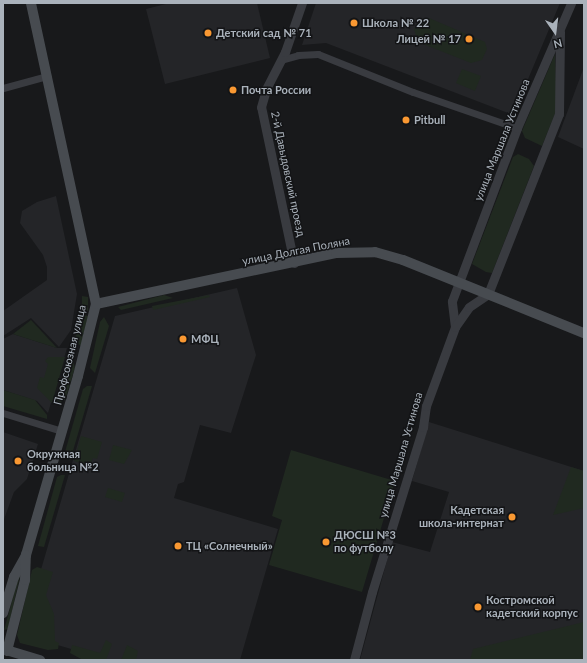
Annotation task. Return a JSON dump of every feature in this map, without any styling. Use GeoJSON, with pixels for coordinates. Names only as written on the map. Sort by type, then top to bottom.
{"type":"FeatureCollection","features":[{"type":"Feature","properties":{"kind":"main road","name":"Профсоюзная улица"},"geometry":{"type":"LineString","coordinates":[[3,614],[14,577],[26,555],[62,431],[96,304],[31,3]]}},
{"type":"Feature","properties":{"kind":"main road","name":"улица Долгая Поляна"},"geometry":{"type":"LineString","coordinates":[[96,304],[336,253],[375,252],[403,260],[584,333]]}},
{"type":"Feature","properties":{"kind":"main road"},"geometry":{"type":"LineString","coordinates":[[26,555],[25,580],[5,650],[40,660]]}},
{"type":"Feature","properties":{"kind":"street","name":"2-й Давыдовский проезд"},"geometry":{"type":"LineString","coordinates":[[294,263],[261,107],[266,89],[281,60],[302,3]]}},
{"type":"Feature","properties":{"kind":"street","name":"улица Маршала Устинова"},"geometry":{"type":"LineString","coordinates":[[455,327],[452,301],[518,128],[571,3]]}},
{"type":"Feature","properties":{"kind":"street","name":"улица Маршала Устинова"},"geometry":{"type":"LineString","coordinates":[[354,660],[372,592],[423,427],[426,406],[455,327],[469,307],[488,294],[559,114],[560,32]]}},
{"type":"Feature","properties":{"kind":"street"},"geometry":{"type":"LineString","coordinates":[[281,60],[305,54],[318,54],[413,92],[518,128]]}},
{"type":"Feature","properties":{"kind":"street"},"geometry":{"type":"LineString","coordinates":[[3,88],[47,76]]}},
{"type":"Feature","properties":{"kind":"street"},"geometry":{"type":"LineString","coordinates":[[3,413],[62,431]]}},
{"type":"Feature","properties":{"kind":"shaded area","name":"Детский сад № 71"},"geometry":{"type":"Polygon","coordinates":[[[170,3],[257,3],[270,58],[165,84],[146,9],[170,3]]]}},
{"type":"Feature","properties":{"kind":"shaded area","name":"Лицей № 17"},"geometry":{"type":"Polygon","coordinates":[[[316,3],[560,3],[513,115],[326,43],[302,45],[316,3]]]}},
{"type":"Feature","properties":{"kind":"shaded area"},"geometry":{"type":"Polygon","coordinates":[[[429,18],[485,42],[487,49],[482,60],[471,63],[418,42],[414,29],[419,20],[429,18]]]}},
{"type":"Feature","properties":{"kind":"shaded area"},"geometry":{"type":"Polygon","coordinates":[[[555,54],[557,109],[542,146],[525,138],[522,131],[555,54]]]}},
{"type":"Feature","properties":{"kind":"shaded area"},"geometry":{"type":"Polygon","coordinates":[[[584,67],[584,149],[558,137],[584,67]]]}},
{"type":"Feature","properties":{"kind":"shaded area"},"geometry":{"type":"Polygon","coordinates":[[[462,69],[481,76],[475,91],[456,83],[462,69]]]}},
{"type":"Feature","properties":{"kind":"shaded area"},"geometry":{"type":"Polygon","coordinates":[[[518,154],[529,159],[534,166],[492,273],[486,272],[472,264],[513,157],[518,154]]]}},
{"type":"Feature","properties":{"kind":"shaded area"},"geometry":{"type":"Polygon","coordinates":[[[56,196],[77,294],[71,330],[59,347],[31,318],[3,336],[3,311],[47,280],[47,267],[43,255],[20,223],[22,211],[37,202],[56,196]]]}},
{"type":"Feature","properties":{"kind":"shaded area"},"geometry":{"type":"Polygon","coordinates":[[[237,288],[256,355],[231,433],[200,425],[184,482],[178,484],[174,498],[278,529],[240,660],[109,660],[54,644],[40,573],[115,316],[237,288]]]}},
{"type":"Feature","properties":{"kind":"shaded area"},"geometry":{"type":"Polygon","coordinates":[[[164,295],[173,298],[121,310],[118,307],[164,295]]]}},
{"type":"Feature","properties":{"kind":"shaded area"},"geometry":{"type":"Polygon","coordinates":[[[209,295],[210,297],[153,310],[152,306],[209,295]]]}},
{"type":"Feature","properties":{"kind":"shaded area"},"geometry":{"type":"Polygon","coordinates":[[[82,296],[88,297],[88,311],[82,309],[82,296]]]}},
{"type":"Feature","properties":{"kind":"shaded area"},"geometry":{"type":"Polygon","coordinates":[[[82,315],[88,316],[81,346],[74,341],[82,315]]]}},
{"type":"Feature","properties":{"kind":"shaded area"},"geometry":{"type":"Polygon","coordinates":[[[104,317],[109,326],[95,373],[90,368],[100,322],[104,317]]]}},
{"type":"Feature","properties":{"kind":"shaded area"},"geometry":{"type":"Polygon","coordinates":[[[31,320],[57,348],[13,334],[31,320]]]}},
{"type":"Feature","properties":{"kind":"shaded area"},"geometry":{"type":"Polygon","coordinates":[[[13,334],[57,348],[67,348],[48,413],[37,401],[3,390],[3,339],[13,334]]]}},
{"type":"Feature","properties":{"kind":"shaded area"},"geometry":{"type":"Polygon","coordinates":[[[48,357],[65,357],[52,403],[37,388],[40,377],[44,378],[48,364],[45,361],[48,357]]]}},
{"type":"Feature","properties":{"kind":"shaded area"},"geometry":{"type":"Polygon","coordinates":[[[68,359],[73,361],[75,368],[65,400],[56,404],[68,359]]]}},
{"type":"Feature","properties":{"kind":"shaded area"},"geometry":{"type":"Polygon","coordinates":[[[87,386],[92,386],[70,461],[65,452],[83,389],[87,386]]]}},
{"type":"Feature","properties":{"kind":"shaded area"},"geometry":{"type":"Polygon","coordinates":[[[3,390],[35,400],[47,415],[47,419],[3,406],[3,390]]]}},
{"type":"Feature","properties":{"kind":"shaded area","name":"Кадетская школа-интернат"},"geometry":{"type":"Polygon","coordinates":[[[429,422],[584,471],[584,660],[360,660],[392,542],[430,552],[449,492],[412,481],[429,422]]]}},
{"type":"Feature","properties":{"kind":"shaded area","name":"Окружная больница №2"},"geometry":{"type":"Polygon","coordinates":[[[3,432],[38,444],[27,479],[14,492],[3,522],[3,432]]]}},
{"type":"Feature","properties":{"kind":"shaded area"},"geometry":{"type":"Polygon","coordinates":[[[81,436],[102,442],[97,459],[93,458],[90,466],[74,461],[81,436]]]}},
{"type":"Feature","properties":{"kind":"shaded area"},"geometry":{"type":"Polygon","coordinates":[[[113,445],[132,450],[124,464],[109,460],[113,445]]]}},
{"type":"Feature","properties":{"kind":"shaded area","name":"ДЮСШ №3 по футболу"},"geometry":{"type":"Polygon","coordinates":[[[291,450],[395,481],[362,592],[269,565],[282,520],[272,516],[291,450]]]}},
{"type":"Feature","properties":{"kind":"shaded area"},"geometry":{"type":"Polygon","coordinates":[[[571,467],[584,471],[584,508],[553,515],[571,467]]]}},
{"type":"Feature","properties":{"kind":"shaded area"},"geometry":{"type":"Polygon","coordinates":[[[65,475],[44,547],[38,546],[57,477],[65,475]]]}},
{"type":"Feature","properties":{"kind":"shaded area"},"geometry":{"type":"Polygon","coordinates":[[[108,488],[125,493],[122,502],[105,497],[108,488]]]}},
{"type":"Feature","properties":{"kind":"shaded area"},"geometry":{"type":"Polygon","coordinates":[[[37,567],[53,572],[46,595],[54,614],[55,641],[59,643],[58,649],[48,650],[20,643],[17,635],[32,570],[37,567]]]}},
{"type":"Feature","properties":{"kind":"shaded area"},"geometry":{"type":"Polygon","coordinates":[[[20,576],[8,629],[4,630],[18,579],[20,576]]]}},
{"type":"Feature","properties":{"kind":"shaded area"},"geometry":{"type":"Polygon","coordinates":[[[584,622],[584,660],[470,660],[473,649],[584,622]]]}},
{"type":"Feature","properties":{"kind":"shaded area"},"geometry":{"type":"Polygon","coordinates":[[[106,640],[112,644],[106,660],[83,660],[70,653],[72,645],[100,653],[106,640]]]}},
{"type":"Feature","properties":{"kind":"shaded area"},"geometry":{"type":"Polygon","coordinates":[[[127,645],[138,651],[136,660],[121,660],[127,645]]]}},
{"type":"Feature","properties":{"kind":"place","name":"Школа № 22"},"geometry":{"type":"Point","coordinates":[354,23]}},
{"type":"Feature","properties":{"kind":"place","name":"Детский сад № 71"},"geometry":{"type":"Point","coordinates":[208,33]}},
{"type":"Feature","properties":{"kind":"place","name":"Лицей № 17"},"geometry":{"type":"Point","coordinates":[469,39]}},
{"type":"Feature","properties":{"kind":"place","name":"Почта России"},"geometry":{"type":"Point","coordinates":[233,90]}},
{"type":"Feature","properties":{"kind":"place","name":"Pitbull"},"geometry":{"type":"Point","coordinates":[406,120]}},
{"type":"Feature","properties":{"kind":"place","name":"МФЦ"},"geometry":{"type":"Point","coordinates":[183,339]}},
{"type":"Feature","properties":{"kind":"place","name":"Окружная больница №2"},"geometry":{"type":"Point","coordinates":[18,461]}},
{"type":"Feature","properties":{"kind":"place","name":"Кадетская школа-интернат"},"geometry":{"type":"Point","coordinates":[512,517]}},
{"type":"Feature","properties":{"kind":"place","name":"ДЮСШ №3 по футболу"},"geometry":{"type":"Point","coordinates":[326,542]}},
{"type":"Feature","properties":{"kind":"place","name":"ТЦ «Солнечный»"},"geometry":{"type":"Point","coordinates":[178,546]}},
{"type":"Feature","properties":{"kind":"place","name":"Костромской кадетский корпус"},"geometry":{"type":"Point","coordinates":[478,607]}}]}
